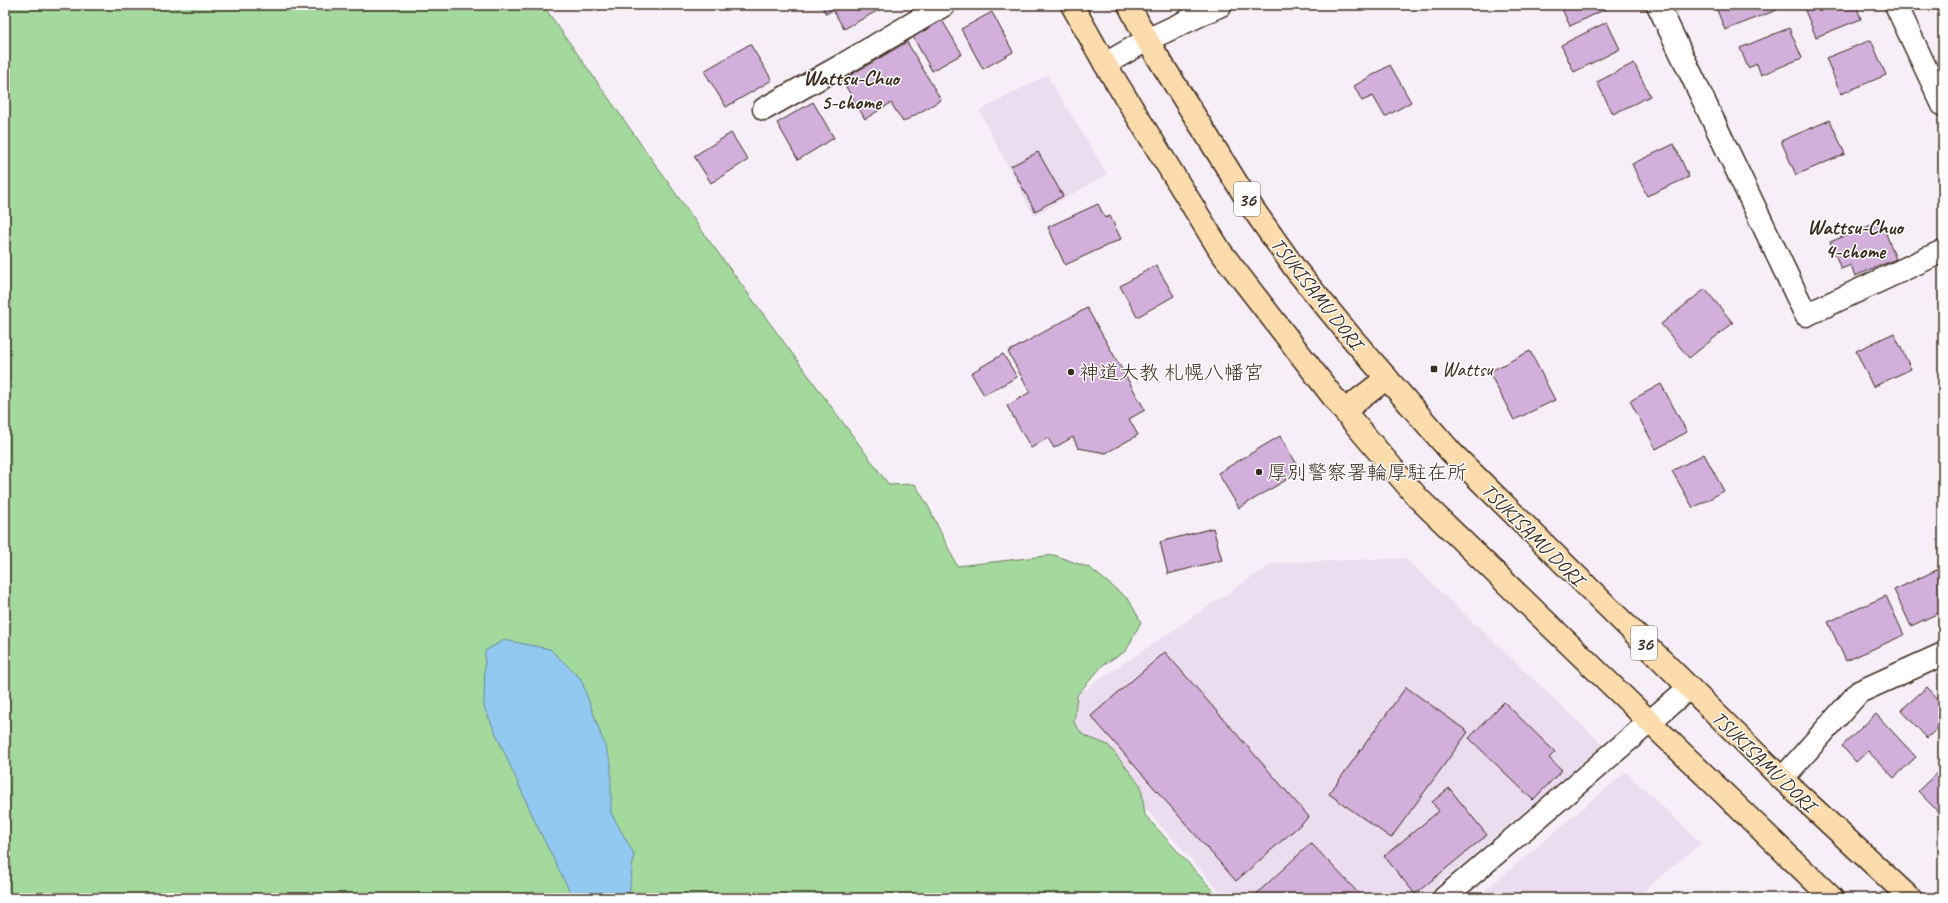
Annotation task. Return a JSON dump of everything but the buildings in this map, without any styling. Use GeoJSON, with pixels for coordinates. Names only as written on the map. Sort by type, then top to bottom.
{"type":"FeatureCollection","features":[{"type":"Feature","properties":{"kind":"highway","name":"36"},"geometry":{"type":"LineString","coordinates":[[1072,5],[1105,64],[1221,252],[1344,411],[1418,498],[1832,898]]}},
{"type":"Feature","properties":{"kind":"highway","name":"TSUKISAMU DORI"},"geometry":{"type":"LineString","coordinates":[[1129,5],[1147,40],[1253,209],[1296,270],[1451,452],[1782,779],[1910,898]]}},
{"type":"Feature","properties":{"kind":"highway"},"geometry":{"type":"LineString","coordinates":[[1344,411],[1387,378]]}},
{"type":"Feature","properties":{"kind":"street"},"geometry":{"type":"LineString","coordinates":[[764,109],[944,5]]}},
{"type":"Feature","properties":{"kind":"street"},"geometry":{"type":"LineString","coordinates":[[1105,64],[1147,40],[1221,5]]}},
{"type":"Feature","properties":{"kind":"street"},"geometry":{"type":"LineString","coordinates":[[1658,5],[1806,315],[1943,251]]}},
{"type":"Feature","properties":{"kind":"street"},"geometry":{"type":"LineString","coordinates":[[1896,5],[1943,105]]}},
{"type":"Feature","properties":{"kind":"street"},"geometry":{"type":"LineString","coordinates":[[1782,779],[1859,692],[1943,654]]}},
{"type":"Feature","properties":{"kind":"street"},"geometry":{"type":"LineString","coordinates":[[1444,898],[1689,688]]}},
{"type":"Feature","properties":{"kind":"shaded area"},"geometry":{"type":"Polygon","coordinates":[[[1047,75],[1107,174],[1034,216],[979,111],[1047,75]]]}},
{"type":"Feature","properties":{"kind":"shaded area"},"geometry":{"type":"Polygon","coordinates":[[[1405,558],[1603,745],[1422,898],[1226,898],[1056,709],[1273,563],[1405,558]]]}},
{"type":"Feature","properties":{"kind":"shaded area"},"geometry":{"type":"Polygon","coordinates":[[[1626,772],[1701,843],[1635,898],[1476,898],[1626,772]]]}},
{"type":"Feature","properties":{"kind":"green space"},"geometry":{"type":"Polygon","coordinates":[[[5,5],[543,5],[705,235],[889,485],[915,484],[928,506],[957,566],[1054,555],[1090,568],[1129,600],[1141,622],[1126,651],[1104,664],[1077,695],[1074,723],[1083,735],[1108,745],[1141,786],[1145,815],[1216,894],[1212,898],[5,898],[5,5]]]}},
{"type":"Feature","properties":{"kind":"water"},"geometry":{"type":"Polygon","coordinates":[[[504,640],[550,649],[581,679],[611,763],[611,813],[634,854],[629,895],[626,898],[573,898],[538,828],[484,707],[485,651],[504,640]]]}},
{"type":"Feature","properties":{"kind":"place","name":"Wattsu"},"geometry":{"type":"Point","coordinates":[1434,369]}},
{"type":"Feature","properties":{"kind":"place","name":"神道大教 札幌八幡宮"},"geometry":{"type":"Point","coordinates":[1071,372]}},
{"type":"Feature","properties":{"kind":"place","name":"厚別警察署輪厚駐在所"},"geometry":{"type":"Point","coordinates":[1259,472]}},
{"type":"Feature","properties":{"kind":"district","name":"Wattsu-Chuo 5-chome"},"geometry":{"type":"Point","coordinates":[851,90]}},
{"type":"Feature","properties":{"kind":"district","name":"Wattsu-Chuo 4-chome"},"geometry":{"type":"Point","coordinates":[1855,239]}}]}
